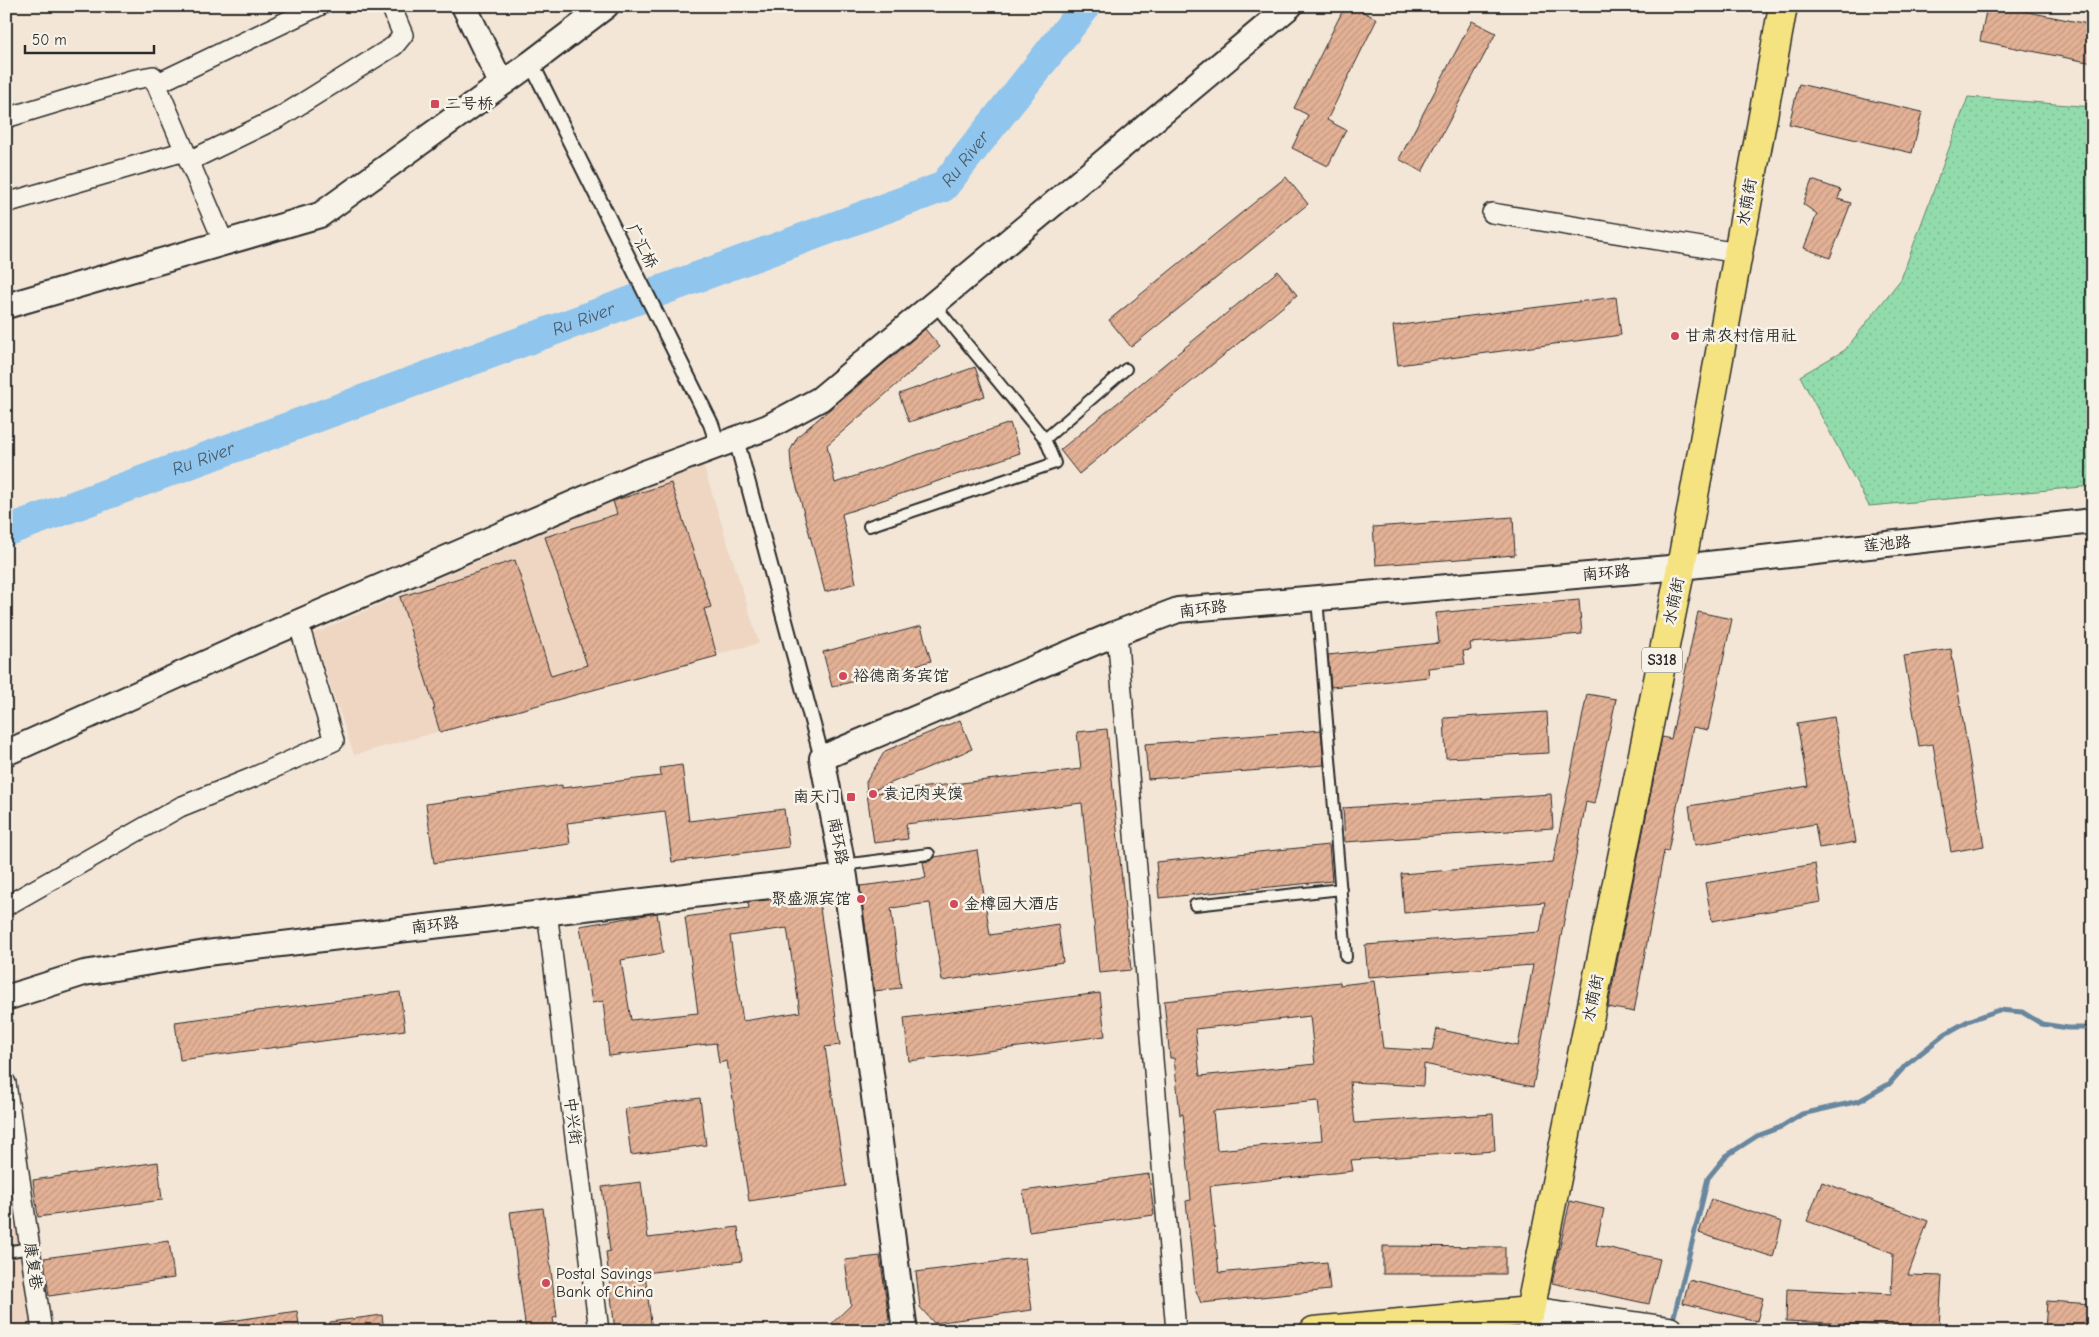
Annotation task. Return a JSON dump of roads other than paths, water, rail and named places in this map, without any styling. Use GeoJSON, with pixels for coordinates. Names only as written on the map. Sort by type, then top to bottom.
{"type":"FeatureCollection","features":[{"type":"Feature","properties":{"kind":"main road","name":"水荫街"},"geometry":{"type":"LineString","coordinates":[[1529,1321],[1682,567],[1783,6]]}},
{"type":"Feature","properties":{"kind":"main road"},"geometry":{"type":"LineString","coordinates":[[1314,1331],[1529,1321],[1669,1331]]}},
{"type":"Feature","properties":{"kind":"street"},"geometry":{"type":"LineString","coordinates":[[156,84],[320,6]]}},
{"type":"Feature","properties":{"kind":"street"},"geometry":{"type":"LineString","coordinates":[[6,202],[187,156],[280,117],[394,46],[403,35],[391,6]]}},
{"type":"Feature","properties":{"kind":"street"},"geometry":{"type":"LineString","coordinates":[[464,6],[501,83]]}},
{"type":"Feature","properties":{"kind":"street"},"geometry":{"type":"LineString","coordinates":[[6,306],[320,215],[531,63],[606,6]]}},
{"type":"Feature","properties":{"kind":"street"},"geometry":{"type":"LineString","coordinates":[[6,753],[298,622],[638,475],[722,436],[768,427],[820,399],[1290,6]]}},
{"type":"Feature","properties":{"kind":"street","name":"广汇桥"},"geometry":{"type":"LineString","coordinates":[[531,63],[722,436],[822,758]]}},
{"type":"Feature","properties":{"kind":"street"},"geometry":{"type":"LineString","coordinates":[[6,118],[131,80],[153,76],[224,243]]}},
{"type":"Feature","properties":{"kind":"street"},"geometry":{"type":"LineString","coordinates":[[1492,214],[1738,253]]}},
{"type":"Feature","properties":{"kind":"street","name":"莲池路"},"geometry":{"type":"LineString","coordinates":[[1682,567],[2093,520]]}},
{"type":"Feature","properties":{"kind":"street","name":"南环路"},"geometry":{"type":"LineString","coordinates":[[6,998],[84,973],[206,953],[547,912],[844,871],[822,758],[1117,633],[1178,610],[1682,567]]}},
{"type":"Feature","properties":{"kind":"street"},"geometry":{"type":"LineString","coordinates":[[6,906],[180,807],[254,777],[334,741],[298,622]]}},
{"type":"Feature","properties":{"kind":"street"},"geometry":{"type":"LineString","coordinates":[[1117,633],[1176,1331]]}},
{"type":"Feature","properties":{"kind":"street"},"geometry":{"type":"LineString","coordinates":[[844,871],[905,1331]]}},
{"type":"Feature","properties":{"kind":"street","name":"中兴街"},"geometry":{"type":"LineString","coordinates":[[547,912],[599,1331]]}},
{"type":"Feature","properties":{"kind":"street","name":"康复巷"},"geometry":{"type":"LineString","coordinates":[[6,1083],[42,1331]]}},
{"type":"Feature","properties":{"kind":"lane"},"geometry":{"type":"LineString","coordinates":[[869,526],[1055,463],[1046,439],[934,304]]}},
{"type":"Feature","properties":{"kind":"lane"},"geometry":{"type":"LineString","coordinates":[[1046,439],[1126,369]]}},
{"type":"Feature","properties":{"kind":"lane"},"geometry":{"type":"LineString","coordinates":[[1317,598],[1346,957]]}},
{"type":"Feature","properties":{"kind":"lane"},"geometry":{"type":"LineString","coordinates":[[844,871],[929,854]]}},
{"type":"Feature","properties":{"kind":"lane"},"geometry":{"type":"LineString","coordinates":[[1195,905],[1341,890]]}},
{"type":"Feature","properties":{"kind":"lane"},"geometry":{"type":"LineString","coordinates":[[6,1252],[30,1248]]}},
{"type":"Feature","properties":{"kind":"waterway","name":"Ru River"},"geometry":{"type":"LineString","coordinates":[[6,531],[943,187],[1086,6]]}},
{"type":"Feature","properties":{"kind":"waterway"},"geometry":{"type":"LineString","coordinates":[[1674,1316],[1708,1178],[1726,1156],[1757,1136],[1781,1127],[1802,1114],[1859,1101],[1889,1084],[1906,1065],[1945,1034],[1968,1021],[1999,1010],[2022,1012],[2042,1024],[2068,1028],[2093,1028]]}},
{"type":"Feature","properties":{"kind":"place","name":"二号桥"},"geometry":{"type":"Point","coordinates":[435,104]}},
{"type":"Feature","properties":{"kind":"place","name":"甘肃农村信用社"},"geometry":{"type":"Point","coordinates":[1675,336]}},
{"type":"Feature","properties":{"kind":"place","name":"裕德商务宾馆"},"geometry":{"type":"Point","coordinates":[843,676]}},
{"type":"Feature","properties":{"kind":"place","name":"袁记肉夹馍"},"geometry":{"type":"Point","coordinates":[873,794]}},
{"type":"Feature","properties":{"kind":"place","name":"南天门"},"geometry":{"type":"Point","coordinates":[851,797]}},
{"type":"Feature","properties":{"kind":"place","name":"聚盛源宾馆"},"geometry":{"type":"Point","coordinates":[861,899]}},
{"type":"Feature","properties":{"kind":"place","name":"金樽园大酒店"},"geometry":{"type":"Point","coordinates":[954,904]}},
{"type":"Feature","properties":{"kind":"place","name":"Postal Savings Bank of China"},"geometry":{"type":"Point","coordinates":[546,1283]}}]}
